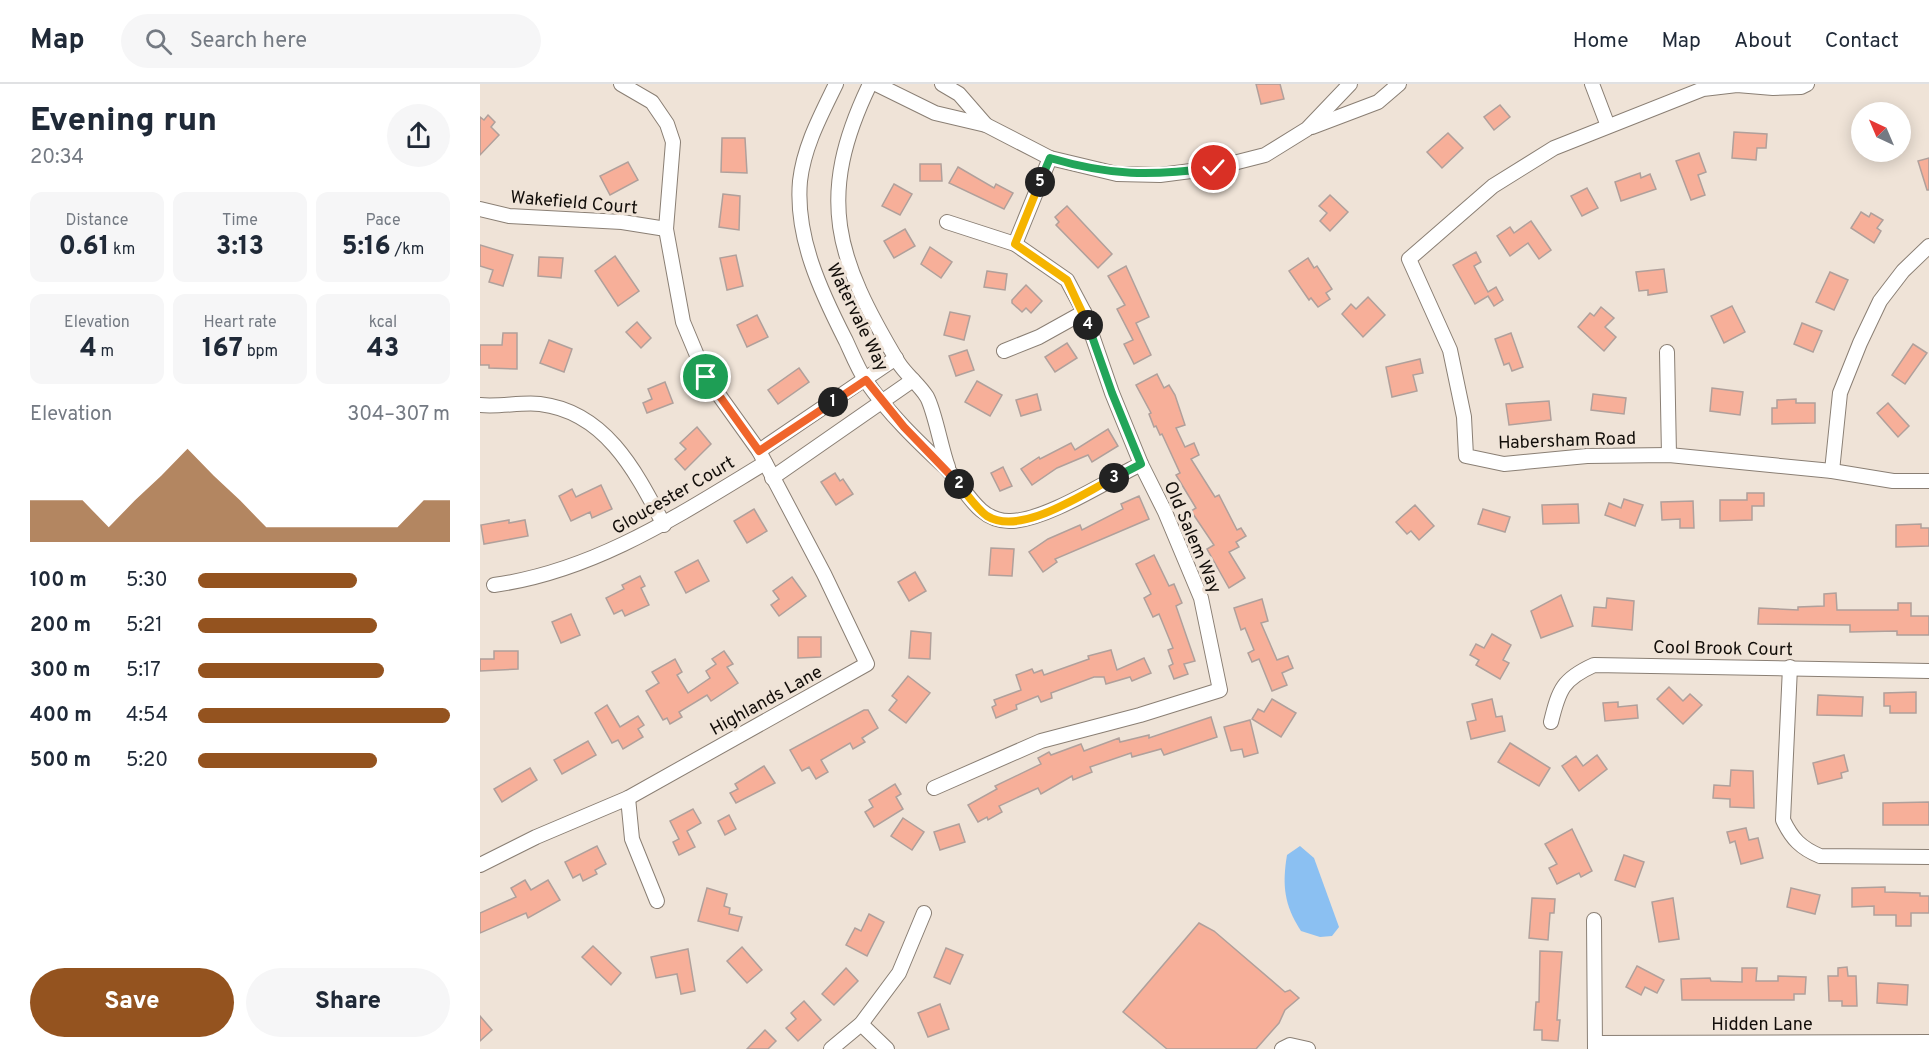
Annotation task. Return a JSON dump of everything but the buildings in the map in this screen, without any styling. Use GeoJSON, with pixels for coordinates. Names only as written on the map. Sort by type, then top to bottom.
{"type":"FeatureCollection","features":[{"type":"Feature","properties":{"kind":"street","name":"Highlands Lane"},"geometry":{"type":"LineString","coordinates":[[480,865],[536,837],[628,798],[867,664],[824,574],[762,457],[706,377],[683,322],[666,229],[673,142],[667,123],[652,102],[621,84]]}},
{"type":"Feature","properties":{"kind":"street","name":"Watervale Way"},"geometry":{"type":"LineString","coordinates":[[836,84],[808,147],[800,182],[801,224],[826,303],[866,380],[883,402],[904,427],[950,472],[972,502],[988,516],[1008,521],[1035,518],[1141,464]]}},
{"type":"Feature","properties":{"kind":"street","name":"Watervale Way"},"geometry":{"type":"LineString","coordinates":[[870,84],[846,139],[841,163],[837,209],[850,270],[896,358],[927,397],[950,472]]}},
{"type":"Feature","properties":{"kind":"street"},"geometry":{"type":"LineString","coordinates":[[876,84],[935,113],[986,125],[1050,158],[1087,169],[1117,174],[1171,173],[1214,168],[1265,155],[1307,129],[1378,102],[1399,84]]}},
{"type":"Feature","properties":{"kind":"street"},"geometry":{"type":"LineString","coordinates":[[942,84],[959,94],[986,125]]}},
{"type":"Feature","properties":{"kind":"street"},"geometry":{"type":"LineString","coordinates":[[1307,129],[1350,84]]}},
{"type":"Feature","properties":{"kind":"street"},"geometry":{"type":"LineString","coordinates":[[1592,84],[1608,126]]}},
{"type":"Feature","properties":{"kind":"street","name":"Habersham Road"},"geometry":{"type":"LineString","coordinates":[[1807,84],[1801,87],[1773,88],[1737,85],[1703,89],[1554,148],[1493,186],[1409,259],[1450,350],[1464,417],[1466,456],[1504,464],[1587,456],[1669,455],[1832,471],[1893,481],[1929,481]]}},
{"type":"Feature","properties":{"kind":"street"},"geometry":{"type":"LineString","coordinates":[[1015,244],[1050,158]]}},
{"type":"Feature","properties":{"kind":"street","name":"Wakefield Court"},"geometry":{"type":"LineString","coordinates":[[480,209],[509,216],[622,222],[666,229]]}},
{"type":"Feature","properties":{"kind":"street","name":"Old Salem Way"},"geometry":{"type":"LineString","coordinates":[[934,788],[1041,741],[1140,715],[1220,690],[1201,598],[1165,512],[1141,464],[1112,393],[1084,312],[1067,280],[1015,244],[947,222]]}},
{"type":"Feature","properties":{"kind":"street"},"geometry":{"type":"LineString","coordinates":[[1832,471],[1840,393],[1860,343],[1880,301],[1902,271],[1929,246]]}},
{"type":"Feature","properties":{"kind":"street"},"geometry":{"type":"LineString","coordinates":[[1004,351],[1039,337],[1084,312]]}},
{"type":"Feature","properties":{"kind":"street"},"geometry":{"type":"LineString","coordinates":[[1667,352],[1669,455]]}},
{"type":"Feature","properties":{"kind":"street","name":"Gloucester Court"},"geometry":{"type":"LineString","coordinates":[[494,585],[522,581],[610,552],[664,525],[762,457],[896,358]]}},
{"type":"Feature","properties":{"kind":"street"},"geometry":{"type":"LineString","coordinates":[[772,478],[913,380]]}},
{"type":"Feature","properties":{"kind":"street"},"geometry":{"type":"LineString","coordinates":[[480,405],[502,407],[539,404],[574,412],[600,430],[615,445],[641,483],[664,525]]}},
{"type":"Feature","properties":{"kind":"street","name":"Cool Brook Court"},"geometry":{"type":"LineString","coordinates":[[1551,722],[1557,695],[1572,675],[1594,665],[1929,671]]}},
{"type":"Feature","properties":{"kind":"street"},"geometry":{"type":"LineString","coordinates":[[1790,667],[1783,820],[1791,838],[1806,850],[1820,856],[1929,857]]}},
{"type":"Feature","properties":{"kind":"street"},"geometry":{"type":"LineString","coordinates":[[628,798],[632,838],[657,901]]}},
{"type":"Feature","properties":{"kind":"street"},"geometry":{"type":"LineString","coordinates":[[831,1049],[861,1024],[899,973],[924,913]]}},
{"type":"Feature","properties":{"kind":"street"},"geometry":{"type":"LineString","coordinates":[[1594,920],[1595,1046]]}},
{"type":"Feature","properties":{"kind":"street"},"geometry":{"type":"LineString","coordinates":[[861,1024],[887,1049]]}},
{"type":"Feature","properties":{"kind":"street","name":"Hidden Lane"},"geometry":{"type":"LineString","coordinates":[[1595,1046],[1822,1046],[1929,1042]]}},
{"type":"Feature","properties":{"kind":"street"},"geometry":{"type":"LineString","coordinates":[[1282,1049],[1290,1045],[1308,1049]]}},
{"type":"Feature","properties":{"kind":"water"},"geometry":{"type":"Polygon","coordinates":[[[1300,846],[1314,858],[1339,927],[1332,936],[1320,937],[1301,931],[1291,912],[1286,894],[1285,866],[1287,855],[1300,846]]]}},
{"type":"Feature","properties":{"kind":"route"},"geometry":{"type":"LineString","coordinates":[[706,377],[759,451],[866,380],[904,427],[950,472],[972,502],[988,516],[1008,521],[1035,518],[1141,464],[1112,393],[1084,312],[1067,280],[1015,244],[1050,158],[1087,169],[1117,174],[1160,175],[1214,168]]}}]}
